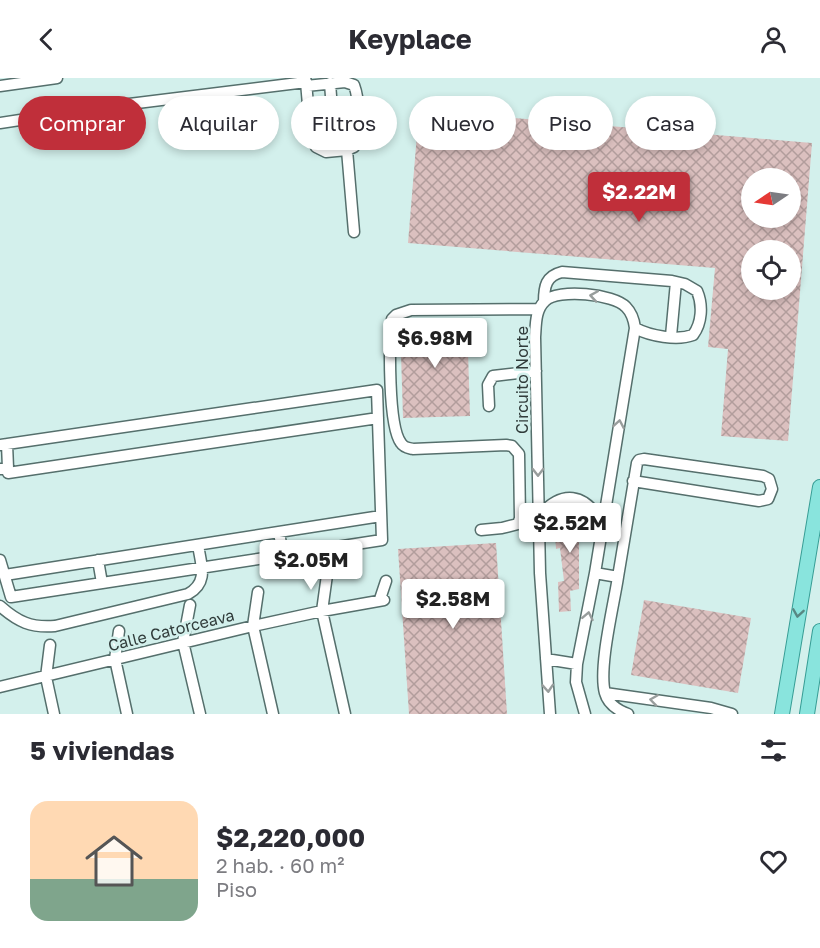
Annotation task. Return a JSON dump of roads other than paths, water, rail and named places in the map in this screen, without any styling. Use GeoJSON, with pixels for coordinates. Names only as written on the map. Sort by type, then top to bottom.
{"type":"FeatureCollection","features":[{"type":"Feature","properties":{"kind":"main road"},"geometry":{"type":"LineString","coordinates":[[782,712],[820,487]]}},
{"type":"Feature","properties":{"kind":"main road"},"geometry":{"type":"LineString","coordinates":[[807,714],[820,631]]}},
{"type":"Feature","properties":{"kind":"street"},"geometry":{"type":"LineString","coordinates":[[0,86],[57,78]]}},
{"type":"Feature","properties":{"kind":"street"},"geometry":{"type":"LineString","coordinates":[[0,123],[105,107],[306,82],[352,83],[357,96]]}},
{"type":"Feature","properties":{"kind":"street"},"geometry":{"type":"LineString","coordinates":[[330,83],[331,96]]}},
{"type":"Feature","properties":{"kind":"street"},"geometry":{"type":"LineString","coordinates":[[322,150],[326,152],[347,150],[354,232]]}},
{"type":"Feature","properties":{"kind":"street","name":"Circuito Norte"},"geometry":{"type":"LineString","coordinates":[[550,714],[540,573],[536,371],[536,328],[546,283],[550,277],[562,272],[676,282]]}},
{"type":"Feature","properties":{"kind":"street"},"geometry":{"type":"LineString","coordinates":[[635,328],[650,334],[670,336],[688,337],[693,335],[700,320],[700,302],[697,291],[693,287],[676,282],[670,336]]}},
{"type":"Feature","properties":{"kind":"street"},"geometry":{"type":"LineString","coordinates":[[481,530],[518,524],[520,518],[519,454],[512,446],[506,445],[413,449],[401,443],[394,424],[392,408],[392,319],[396,315],[411,310],[514,308],[541,305],[551,296],[570,294],[596,296],[621,302],[631,313],[635,328],[595,573],[577,664],[576,682],[585,714]]}},
{"type":"Feature","properties":{"kind":"street"},"geometry":{"type":"LineString","coordinates":[[489,406],[488,386],[493,376],[536,371]]}},
{"type":"Feature","properties":{"kind":"street"},"geometry":{"type":"LineString","coordinates":[[0,560],[5,575],[6,598],[382,540],[381,516],[378,418],[377,390],[3,445],[4,469],[8,473],[378,418]]}},
{"type":"Feature","properties":{"kind":"street"},"geometry":{"type":"LineString","coordinates":[[628,714],[611,704],[605,693],[605,657],[633,481],[637,463],[644,459],[763,476],[769,479],[772,489],[768,499],[759,501],[633,481]]}},
{"type":"Feature","properties":{"kind":"street"},"geometry":{"type":"LineString","coordinates":[[538,518],[559,500],[574,498],[588,504],[602,525]]}},
{"type":"Feature","properties":{"kind":"street"},"geometry":{"type":"LineString","coordinates":[[5,575],[381,516]]}},
{"type":"Feature","properties":{"kind":"street"},"geometry":{"type":"LineString","coordinates":[[279,532],[283,555]]}},
{"type":"Feature","properties":{"kind":"street"},"geometry":{"type":"LineString","coordinates":[[0,606],[22,622],[39,628],[188,594],[197,589],[202,581],[198,545]]}},
{"type":"Feature","properties":{"kind":"street"},"geometry":{"type":"LineString","coordinates":[[98,560],[102,583]]}},
{"type":"Feature","properties":{"kind":"street"},"geometry":{"type":"LineString","coordinates":[[595,573],[618,577]]}},
{"type":"Feature","properties":{"kind":"street"},"geometry":{"type":"LineString","coordinates":[[327,575],[322,611],[345,714]]}},
{"type":"Feature","properties":{"kind":"street","name":"Calle Catorceava"},"geometry":{"type":"LineString","coordinates":[[0,687],[253,626],[382,600],[386,581]]}},
{"type":"Feature","properties":{"kind":"street"},"geometry":{"type":"LineString","coordinates":[[258,592],[253,626],[273,714]]}},
{"type":"Feature","properties":{"kind":"street"},"geometry":{"type":"LineString","coordinates":[[190,605],[183,642],[200,714]]}},
{"type":"Feature","properties":{"kind":"street"},"geometry":{"type":"LineString","coordinates":[[119,631],[115,659],[127,714]]}},
{"type":"Feature","properties":{"kind":"street"},"geometry":{"type":"LineString","coordinates":[[50,645],[46,676],[54,714]]}},
{"type":"Feature","properties":{"kind":"street"},"geometry":{"type":"LineString","coordinates":[[546,659],[577,664]]}},
{"type":"Feature","properties":{"kind":"street"},"geometry":{"type":"LineString","coordinates":[[605,693],[711,708],[732,714]]}}]}
